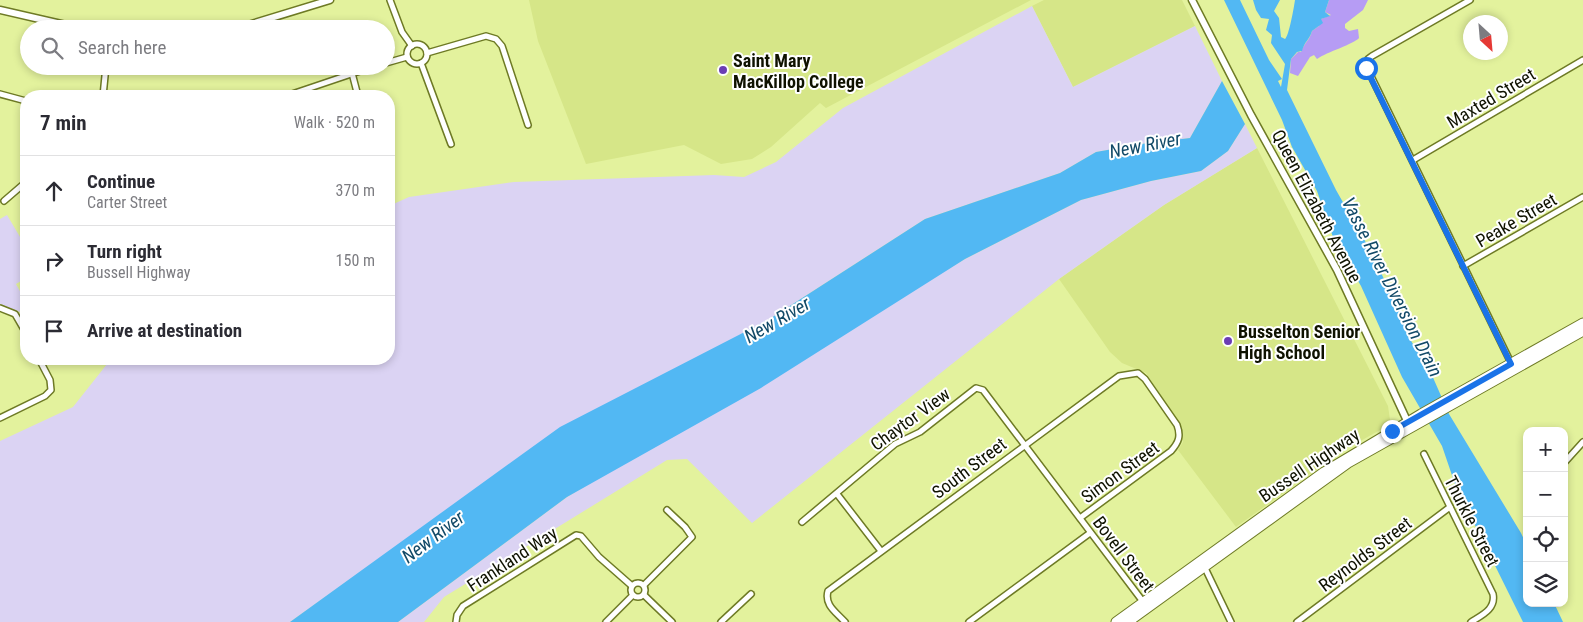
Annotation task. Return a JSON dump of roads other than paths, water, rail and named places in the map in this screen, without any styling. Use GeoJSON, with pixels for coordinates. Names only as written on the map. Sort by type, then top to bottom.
{"type":"FeatureCollection","features":[{"type":"Feature","properties":{"kind":"main road","name":"Bussell Highway"},"geometry":{"type":"LineString","coordinates":[[1513,367],[1583,323]]}},
{"type":"Feature","properties":{"kind":"main road","name":"Bussell Highway"},"geometry":{"type":"LineString","coordinates":[[1116,622],[1145,605],[1324,472],[1583,330]]}},
{"type":"Feature","properties":{"kind":"main road","name":"Bussell Highway"},"geometry":{"type":"LineString","coordinates":[[1128,622],[1145,605]]}},
{"type":"Feature","properties":{"kind":"street"},"geometry":{"type":"LineString","coordinates":[[264,20],[330,0]]}},
{"type":"Feature","properties":{"kind":"street"},"geometry":{"type":"LineString","coordinates":[[390,0],[402,32],[412,46]]}},
{"type":"Feature","properties":{"kind":"street","name":"Queen Elizabeth Avenue"},"geometry":{"type":"LineString","coordinates":[[1192,0],[1251,114],[1337,270],[1409,425]]}},
{"type":"Feature","properties":{"kind":"street"},"geometry":{"type":"LineString","coordinates":[[1470,0],[1372,56],[1368,59],[1366,68],[1413,160],[1513,367]]}},
{"type":"Feature","properties":{"kind":"street"},"geometry":{"type":"LineString","coordinates":[[0,10],[44,20]]}},
{"type":"Feature","properties":{"kind":"street"},"geometry":{"type":"LineString","coordinates":[[427,54],[486,36],[496,39],[502,46],[528,125]]}},
{"type":"Feature","properties":{"kind":"street"},"geometry":{"type":"LineString","coordinates":[[421,45],[427,54],[426,59],[421,64],[412,63],[407,57],[408,49],[412,46],[421,45]]}},
{"type":"Feature","properties":{"kind":"street"},"geometry":{"type":"LineString","coordinates":[[395,60],[407,57]]}},
{"type":"Feature","properties":{"kind":"street","name":"Maxted Street"},"geometry":{"type":"LineString","coordinates":[[1413,160],[1583,60]]}},
{"type":"Feature","properties":{"kind":"street"},"geometry":{"type":"LineString","coordinates":[[421,64],[451,144]]}},
{"type":"Feature","properties":{"kind":"street"},"geometry":{"type":"LineString","coordinates":[[104,90],[105,75]]}},
{"type":"Feature","properties":{"kind":"street"},"geometry":{"type":"LineString","coordinates":[[303,90],[346,75]]}},
{"type":"Feature","properties":{"kind":"street"},"geometry":{"type":"LineString","coordinates":[[353,75],[356,90]]}},
{"type":"Feature","properties":{"kind":"street"},"geometry":{"type":"LineString","coordinates":[[0,94],[20,99]]}},
{"type":"Feature","properties":{"kind":"street"},"geometry":{"type":"LineString","coordinates":[[4,200],[20,187]]}},
{"type":"Feature","properties":{"kind":"street","name":"Peake Street"},"geometry":{"type":"LineString","coordinates":[[1463,266],[1583,197]]}},
{"type":"Feature","properties":{"kind":"street"},"geometry":{"type":"LineString","coordinates":[[0,308],[15,314],[20,323]]}},
{"type":"Feature","properties":{"kind":"street"},"geometry":{"type":"LineString","coordinates":[[0,418],[45,396],[51,390],[50,380],[42,365]]}},
{"type":"Feature","properties":{"kind":"street","name":"South Street"},"geometry":{"type":"LineString","coordinates":[[845,622],[829,605],[826,599],[828,591],[1119,376],[1138,373]]}},
{"type":"Feature","properties":{"kind":"street","name":"Simon Street"},"geometry":{"type":"LineString","coordinates":[[1080,518],[1171,451],[1179,442],[1180,433],[1177,425],[1145,379],[1138,373]]}},
{"type":"Feature","properties":{"kind":"street","name":"Chaytor View"},"geometry":{"type":"LineString","coordinates":[[802,522],[895,444],[920,432],[976,388],[983,390],[1024,445]]}},
{"type":"Feature","properties":{"kind":"street"},"geometry":{"type":"LineString","coordinates":[[1568,459],[1583,442]]}},
{"type":"Feature","properties":{"kind":"street","name":"Bovell Street"},"geometry":{"type":"LineString","coordinates":[[1024,445],[1145,605]]}},
{"type":"Feature","properties":{"kind":"street","name":"Thurkle Street"},"geometry":{"type":"LineString","coordinates":[[1424,454],[1491,589],[1494,600],[1487,611],[1472,622]]}},
{"type":"Feature","properties":{"kind":"street"},"geometry":{"type":"LineString","coordinates":[[837,494],[881,551]]}},
{"type":"Feature","properties":{"kind":"street","name":"Reynolds Street"},"geometry":{"type":"LineString","coordinates":[[1297,622],[1450,508]]}},
{"type":"Feature","properties":{"kind":"street"},"geometry":{"type":"LineString","coordinates":[[666,510],[685,527],[692,537],[644,585],[644,594],[672,622]]}},
{"type":"Feature","properties":{"kind":"street","name":"Simon Street"},"geometry":{"type":"LineString","coordinates":[[969,622],[1090,533]]}},
{"type":"Feature","properties":{"kind":"street","name":"Frankland Way"},"geometry":{"type":"LineString","coordinates":[[456,622],[457,615],[463,606],[576,535],[581,536],[599,557],[632,586]]}},
{"type":"Feature","properties":{"kind":"street"},"geometry":{"type":"LineString","coordinates":[[1203,563],[1231,622]]}},
{"type":"Feature","properties":{"kind":"street"},"geometry":{"type":"LineString","coordinates":[[633,595],[632,586],[636,583],[644,585]]}},
{"type":"Feature","properties":{"kind":"street"},"geometry":{"type":"LineString","coordinates":[[633,595],[637,597],[644,594]]}},
{"type":"Feature","properties":{"kind":"street"},"geometry":{"type":"LineString","coordinates":[[721,622],[751,594]]}},
{"type":"Feature","properties":{"kind":"street"},"geometry":{"type":"LineString","coordinates":[[606,622],[633,595]]}},
{"type":"Feature","properties":{"kind":"water"},"geometry":{"type":"Polygon","coordinates":[[[1224,0],[1240,0],[1269,60],[1282,79],[1278,81],[1281,87],[1285,64],[1271,43],[1272,35],[1266,30],[1269,19],[1261,18],[1253,0],[1280,0],[1274,11],[1279,18],[1281,37],[1285,39],[1290,27],[1295,0],[1329,0],[1325,12],[1330,16],[1321,19],[1323,23],[1312,31],[1302,51],[1297,52],[1291,59],[1287,90],[1336,190],[1369,248],[1398,308],[1408,336],[1431,373],[1449,414],[1523,537],[1523,607],[1556,607],[1563,622],[1523,622],[1456,487],[1442,446],[1402,377],[1361,286],[1334,240],[1317,191],[1292,147],[1282,120],[1224,0]]]}},
{"type":"Feature","properties":{"kind":"water","name":"New River"},"geometry":{"type":"Polygon","coordinates":[[[1222,81],[1245,124],[1228,151],[1201,171],[1151,181],[1081,200],[965,259],[761,388],[567,497],[398,622],[290,622],[560,427],[768,320],[925,219],[1060,173],[1096,152],[1190,138],[1222,81]]]}},
{"type":"Feature","properties":{"kind":"place","name":"Saint Mary MacKillop College"},"geometry":{"type":"Point","coordinates":[723,70]}},
{"type":"Feature","properties":{"kind":"place","name":"Busselton Senior High School"},"geometry":{"type":"Point","coordinates":[1228,341]}},
{"type":"Feature","properties":{"kind":"water label","name":"Vasse River Diversion Drain"},"geometry":{"type":"Point","coordinates":[1392,287]}}]}
